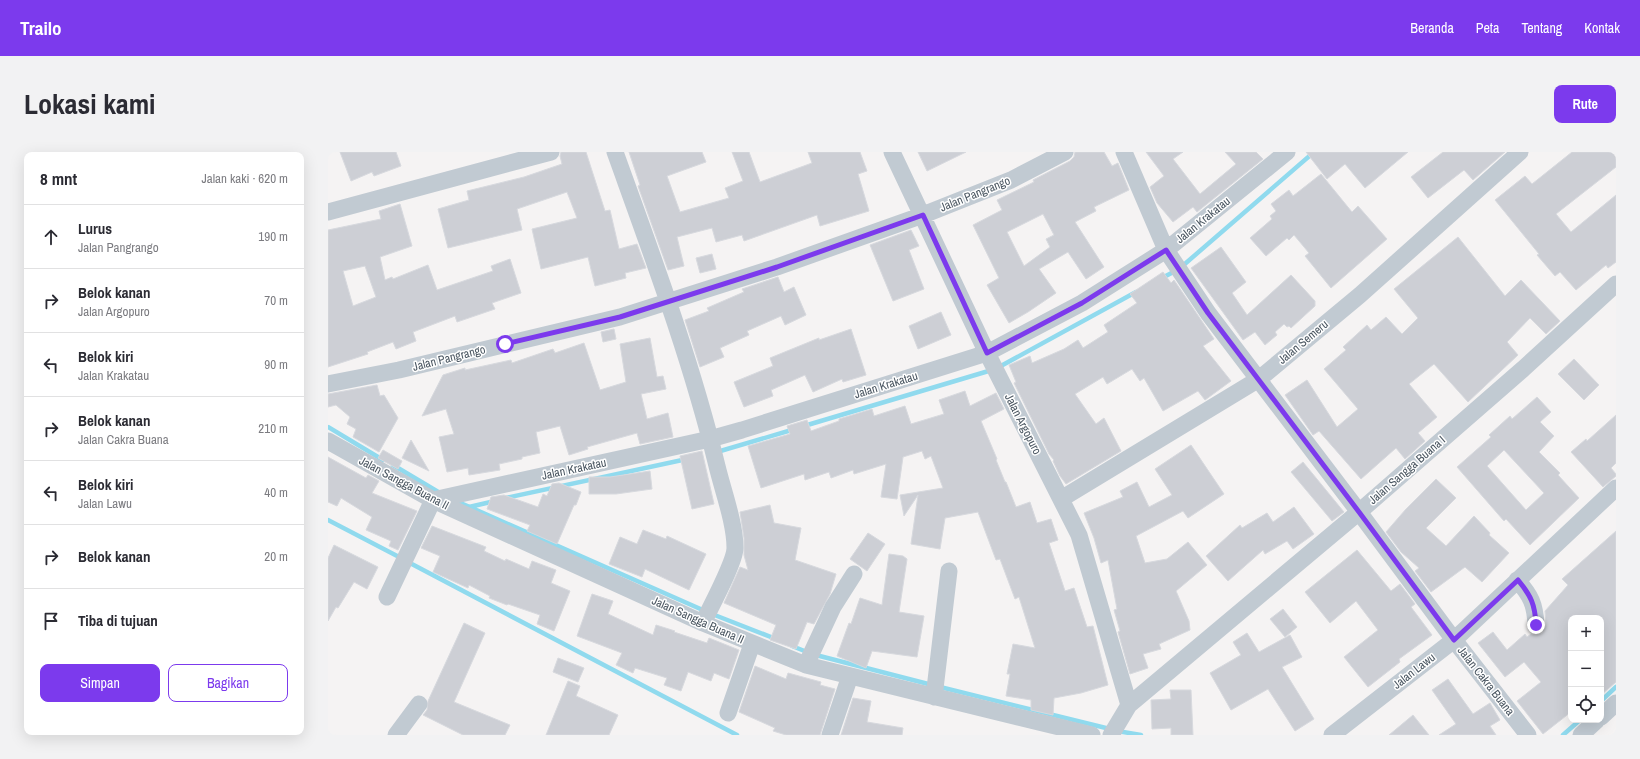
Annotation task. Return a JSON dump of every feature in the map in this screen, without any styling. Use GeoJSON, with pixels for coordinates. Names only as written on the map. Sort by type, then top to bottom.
{"type":"FeatureCollection","features":[{"type":"Feature","properties":{"kind":"street"},"geometry":{"type":"LineString","coordinates":[[328,212],[551,152]]}},
{"type":"Feature","properties":{"kind":"street"},"geometry":{"type":"LineString","coordinates":[[615,152],[668,302],[710,439],[734,533],[736,550],[703,623]]}},
{"type":"Feature","properties":{"kind":"street","name":"Jalan Argopuro"},"geometry":{"type":"LineString","coordinates":[[892,152],[987,353],[1079,534],[1129,705]]}},
{"type":"Feature","properties":{"kind":"street","name":"Jalan Pangrango"},"geometry":{"type":"LineString","coordinates":[[328,384],[399,370],[620,317],[668,302],[777,267],[923,215],[1011,180],[1066,152]]}},
{"type":"Feature","properties":{"kind":"street","name":"Jalan Cakra Buana"},"geometry":{"type":"LineString","coordinates":[[1124,152],[1166,250],[1208,313],[1454,640],[1528,735]]}},
{"type":"Feature","properties":{"kind":"street","name":"Jalan Krakatau"},"geometry":{"type":"LineString","coordinates":[[433,500],[710,439],[750,428],[987,353],[1082,303],[1166,250],[1287,152]]}},
{"type":"Feature","properties":{"kind":"street","name":"Jalan Semeru"},"geometry":{"type":"LineString","coordinates":[[1061,499],[1259,380],[1360,295],[1520,152]]}},
{"type":"Feature","properties":{"kind":"street","name":"Jalan Sangga Buana I"},"geometry":{"type":"LineString","coordinates":[[1111,735],[1129,705],[1359,512],[1616,284]]}},
{"type":"Feature","properties":{"kind":"street","name":"Jalan Sangga Buana II"},"geometry":{"type":"LineString","coordinates":[[328,441],[433,500],[703,623],[806,665],[934,697],[1055,731],[1092,735]]}},
{"type":"Feature","properties":{"kind":"street","name":"Jalan Lawu"},"geometry":{"type":"LineString","coordinates":[[1332,735],[1454,640],[1616,488]]}},
{"type":"Feature","properties":{"kind":"street"},"geometry":{"type":"LineString","coordinates":[[388,597],[433,500]]}},
{"type":"Feature","properties":{"kind":"street"},"geometry":{"type":"LineString","coordinates":[[934,697],[948,571]]}},
{"type":"Feature","properties":{"kind":"street"},"geometry":{"type":"LineString","coordinates":[[806,665],[833,607],[854,574]]}},
{"type":"Feature","properties":{"kind":"street"},"geometry":{"type":"LineString","coordinates":[[1518,580],[1532,600],[1535,609],[1536,625]]}},
{"type":"Feature","properties":{"kind":"street"},"geometry":{"type":"LineString","coordinates":[[728,713],[752,644]]}},
{"type":"Feature","properties":{"kind":"street"},"geometry":{"type":"LineString","coordinates":[[830,735],[850,676]]}},
{"type":"Feature","properties":{"kind":"street"},"geometry":{"type":"LineString","coordinates":[[1604,714],[1616,703]]}},
{"type":"Feature","properties":{"kind":"street"},"geometry":{"type":"LineString","coordinates":[[396,735],[419,704]]}},
{"type":"Feature","properties":{"kind":"street"},"geometry":{"type":"LineString","coordinates":[[1581,735],[1595,723]]}},
{"type":"Feature","properties":{"kind":"building"},"geometry":{"type":"Polygon","coordinates":[[[340,152],[396,152],[401,166],[374,176],[372,172],[351,181],[340,152]]]}},
{"type":"Feature","properties":{"kind":"building"},"geometry":{"type":"Polygon","coordinates":[[[561,152],[586,152],[605,211],[610,210],[619,249],[637,244],[646,268],[625,273],[626,278],[595,286],[588,257],[541,269],[532,229],[577,218],[567,192],[517,209],[522,230],[448,248],[438,209],[469,200],[467,191],[524,177],[562,164],[560,156],[561,152]]]}},
{"type":"Feature","properties":{"kind":"building"},"geometry":{"type":"Polygon","coordinates":[[[629,152],[702,152],[706,162],[667,176],[680,212],[729,198],[725,188],[743,181],[732,152],[749,152],[760,182],[812,163],[808,152],[860,152],[867,171],[858,174],[869,211],[820,226],[817,215],[744,241],[742,235],[716,242],[712,228],[677,237],[684,266],[668,270],[638,186],[640,185],[629,152]]]}},
{"type":"Feature","properties":{"kind":"building"},"geometry":{"type":"Polygon","coordinates":[[[918,152],[966,152],[927,171],[918,152]]]}},
{"type":"Feature","properties":{"kind":"building"},"geometry":{"type":"Polygon","coordinates":[[[1075,152],[1104,152],[1112,166],[1118,163],[1129,190],[1094,207],[1096,211],[1075,222],[1104,267],[1086,279],[1068,252],[1039,269],[1056,293],[1009,323],[987,285],[999,278],[973,225],[1002,210],[997,200],[1034,182],[1033,180],[1070,161],[1074,157],[1075,152]],[[1043,214],[1007,232],[1024,266],[1050,247],[1046,239],[1054,235],[1043,214]]]}},
{"type":"Feature","properties":{"kind":"building"},"geometry":{"type":"Polygon","coordinates":[[[1146,152],[1183,152],[1173,159],[1200,194],[1236,164],[1225,152],[1256,152],[1263,159],[1197,212],[1193,207],[1173,222],[1157,203],[1150,187],[1164,176],[1146,152]]]}},
{"type":"Feature","properties":{"kind":"building"},"geometry":{"type":"Polygon","coordinates":[[[1306,152],[1408,152],[1365,188],[1345,164],[1327,179],[1306,152]]]}},
{"type":"Feature","properties":{"kind":"building"},"geometry":{"type":"Polygon","coordinates":[[[1443,152],[1505,152],[1473,180],[1464,170],[1428,198],[1411,177],[1443,152]]]}},
{"type":"Feature","properties":{"kind":"building"},"geometry":{"type":"Polygon","coordinates":[[[1572,152],[1616,152],[1616,167],[1556,214],[1571,232],[1616,195],[1616,262],[1608,268],[1606,265],[1576,290],[1560,272],[1555,276],[1495,200],[1525,176],[1532,184],[1572,152]]]}},
{"type":"Feature","properties":{"kind":"building"},"geometry":{"type":"Polygon","coordinates":[[[1321,174],[1352,212],[1358,206],[1387,239],[1331,288],[1305,256],[1309,253],[1294,235],[1289,240],[1287,238],[1266,256],[1250,238],[1272,219],[1270,216],[1276,211],[1271,204],[1289,190],[1293,196],[1321,174]]]}},
{"type":"Feature","properties":{"kind":"building"},"geometry":{"type":"Polygon","coordinates":[[[400,204],[412,246],[380,257],[385,280],[392,277],[393,279],[428,265],[437,290],[493,271],[491,266],[510,259],[521,293],[492,303],[495,309],[457,322],[455,316],[413,332],[416,341],[396,349],[393,342],[367,352],[368,354],[328,367],[328,230],[381,219],[379,211],[400,204]],[[365,266],[343,271],[353,306],[376,297],[365,266]]]}},
{"type":"Feature","properties":{"kind":"building"},"geometry":{"type":"Polygon","coordinates":[[[911,230],[919,246],[909,250],[924,289],[893,301],[870,245],[911,230]]]}},
{"type":"Feature","properties":{"kind":"building"},"geometry":{"type":"Polygon","coordinates":[[[1458,237],[1505,296],[1521,280],[1560,321],[1546,334],[1530,318],[1507,342],[1518,355],[1468,402],[1434,364],[1409,384],[1437,417],[1418,433],[1425,441],[1405,459],[1396,448],[1361,479],[1319,431],[1313,435],[1285,395],[1307,380],[1337,427],[1358,409],[1324,369],[1346,350],[1343,347],[1367,325],[1371,330],[1386,317],[1402,334],[1418,318],[1394,289],[1458,237]]]}},
{"type":"Feature","properties":{"kind":"building"},"geometry":{"type":"Polygon","coordinates":[[[1221,247],[1246,282],[1232,293],[1247,315],[1291,275],[1315,301],[1315,306],[1291,328],[1284,324],[1275,332],[1277,335],[1265,345],[1255,332],[1243,340],[1191,268],[1221,247]]]}},
{"type":"Feature","properties":{"kind":"building"},"geometry":{"type":"Polygon","coordinates":[[[712,254],[716,269],[700,273],[696,258],[712,254]]]}},
{"type":"Feature","properties":{"kind":"building"},"geometry":{"type":"Polygon","coordinates":[[[1163,272],[1171,283],[1174,280],[1214,339],[1203,346],[1231,381],[1205,400],[1198,391],[1163,411],[1144,378],[1140,381],[1132,369],[1107,384],[1103,377],[1075,394],[1096,424],[1104,418],[1121,451],[1066,484],[1060,476],[1053,461],[1054,460],[1049,454],[1014,383],[1016,382],[1009,365],[1030,356],[1032,363],[1064,349],[1078,340],[1083,348],[1108,332],[1104,325],[1137,303],[1130,294],[1163,272]]]}},
{"type":"Feature","properties":{"kind":"building"},"geometry":{"type":"Polygon","coordinates":[[[778,277],[784,292],[794,287],[806,315],[785,325],[781,316],[747,331],[749,335],[720,348],[724,357],[700,367],[685,320],[709,311],[707,308],[744,292],[742,289],[778,277]]]}},
{"type":"Feature","properties":{"kind":"building"},"geometry":{"type":"Polygon","coordinates":[[[941,312],[951,335],[918,349],[909,326],[941,312]]]}},
{"type":"Feature","properties":{"kind":"building"},"geometry":{"type":"Polygon","coordinates":[[[614,329],[616,339],[603,342],[601,332],[614,329]]]}},
{"type":"Feature","properties":{"kind":"building"},"geometry":{"type":"Polygon","coordinates":[[[851,329],[866,375],[843,382],[842,379],[813,392],[805,375],[771,390],[773,396],[744,407],[734,382],[773,366],[770,358],[819,338],[819,340],[851,329]]]}},
{"type":"Feature","properties":{"kind":"building"},"geometry":{"type":"Polygon","coordinates":[[[650,338],[657,377],[663,376],[666,389],[641,394],[647,419],[668,413],[673,437],[640,444],[637,433],[587,447],[588,449],[569,455],[560,426],[536,432],[540,453],[499,464],[500,470],[469,475],[468,468],[447,472],[439,437],[454,434],[446,409],[422,416],[443,375],[465,368],[465,370],[511,360],[512,363],[553,349],[555,353],[584,343],[600,390],[626,382],[620,344],[650,338]]]}},
{"type":"Feature","properties":{"kind":"building"},"geometry":{"type":"Polygon","coordinates":[[[1574,359],[1599,385],[1584,400],[1558,374],[1574,359]]]}},
{"type":"Feature","properties":{"kind":"building"},"geometry":{"type":"Polygon","coordinates":[[[377,385],[380,396],[384,395],[398,418],[379,452],[353,437],[356,429],[347,424],[350,417],[336,405],[328,407],[328,394],[377,385]]]}},
{"type":"Feature","properties":{"kind":"building"},"geometry":{"type":"Polygon","coordinates":[[[965,391],[970,406],[996,393],[1004,409],[981,421],[1005,482],[1016,507],[1030,502],[1037,523],[1051,519],[1058,540],[1049,543],[1065,591],[1074,588],[1087,627],[1093,626],[1108,685],[1081,693],[1054,698],[1053,715],[1031,710],[1031,700],[1006,696],[1010,674],[1007,674],[1013,644],[1035,648],[1019,597],[1015,599],[1000,559],[996,560],[978,512],[945,518],[940,549],[911,544],[918,495],[904,516],[900,495],[943,488],[931,456],[925,459],[922,451],[903,457],[897,499],[881,497],[886,464],[854,474],[853,470],[831,478],[829,472],[805,480],[804,474],[761,488],[748,446],[790,434],[787,426],[807,420],[811,431],[839,421],[839,419],[872,409],[874,416],[905,406],[911,424],[944,414],[939,400],[965,391]]]}},
{"type":"Feature","properties":{"kind":"building"},"geometry":{"type":"Polygon","coordinates":[[[1537,397],[1551,412],[1540,422],[1554,436],[1539,452],[1560,473],[1558,475],[1579,498],[1530,545],[1506,519],[1504,521],[1457,467],[1491,437],[1489,435],[1510,416],[1512,419],[1537,397]],[[1504,450],[1487,466],[1526,510],[1544,493],[1504,450]]]}},
{"type":"Feature","properties":{"kind":"building"},"geometry":{"type":"Polygon","coordinates":[[[1616,415],[1616,463],[1611,468],[1616,476],[1603,487],[1571,452],[1586,439],[1587,441],[1616,415]]]}},
{"type":"Feature","properties":{"kind":"building"},"geometry":{"type":"Polygon","coordinates":[[[411,440],[429,471],[402,458],[411,440]]]}},
{"type":"Feature","properties":{"kind":"building"},"geometry":{"type":"Polygon","coordinates":[[[1191,445],[1224,494],[1188,518],[1183,511],[1136,536],[1145,563],[1167,559],[1188,542],[1207,565],[1176,591],[1189,621],[1190,630],[1159,644],[1161,649],[1143,654],[1148,668],[1130,674],[1118,632],[1120,631],[1114,610],[1117,609],[1108,560],[1101,563],[1094,538],[1084,513],[1123,497],[1120,491],[1137,482],[1149,507],[1172,495],[1155,469],[1191,445]]]}},
{"type":"Feature","properties":{"kind":"building"},"geometry":{"type":"Polygon","coordinates":[[[383,450],[402,461],[398,469],[378,458],[383,450]]]}},
{"type":"Feature","properties":{"kind":"building"},"geometry":{"type":"Polygon","coordinates":[[[702,451],[714,504],[692,509],[680,456],[702,451]]]}},
{"type":"Feature","properties":{"kind":"building"},"geometry":{"type":"Polygon","coordinates":[[[328,457],[366,478],[368,475],[379,481],[372,493],[417,511],[398,550],[389,546],[391,541],[366,530],[372,517],[341,498],[337,506],[328,502],[328,457]]]}},
{"type":"Feature","properties":{"kind":"building"},"geometry":{"type":"Polygon","coordinates":[[[1303,462],[1344,512],[1332,521],[1291,472],[1303,462]]]}},
{"type":"Feature","properties":{"kind":"building"},"geometry":{"type":"Polygon","coordinates":[[[650,471],[652,489],[616,494],[589,494],[589,477],[610,477],[650,471]]]}},
{"type":"Feature","properties":{"kind":"building"},"geometry":{"type":"Polygon","coordinates":[[[1436,479],[1456,498],[1426,528],[1446,546],[1474,516],[1490,533],[1489,535],[1509,553],[1482,582],[1465,567],[1431,592],[1415,571],[1419,568],[1401,552],[1386,532],[1406,509],[1436,479]]]}},
{"type":"Feature","properties":{"kind":"building"},"geometry":{"type":"Polygon","coordinates":[[[559,483],[581,492],[557,544],[527,531],[530,525],[487,509],[491,497],[504,495],[538,507],[543,494],[547,496],[552,484],[559,483]]]}},
{"type":"Feature","properties":{"kind":"building"},"geometry":{"type":"Polygon","coordinates":[[[770,505],[774,523],[801,528],[795,560],[836,574],[830,594],[814,624],[807,622],[796,649],[770,640],[776,625],[724,603],[740,567],[748,570],[744,555],[744,538],[740,512],[770,505]]]}},
{"type":"Feature","properties":{"kind":"building"},"geometry":{"type":"Polygon","coordinates":[[[1294,507],[1314,534],[1293,549],[1287,541],[1265,554],[1263,550],[1228,581],[1206,556],[1240,525],[1242,528],[1267,513],[1273,522],[1294,507]]]}},
{"type":"Feature","properties":{"kind":"building"},"geometry":{"type":"Polygon","coordinates":[[[432,526],[486,547],[484,551],[505,561],[506,559],[529,569],[532,561],[556,570],[551,583],[570,591],[554,631],[537,624],[540,615],[489,598],[490,596],[469,585],[468,588],[433,572],[440,556],[421,548],[432,526]]]}},
{"type":"Feature","properties":{"kind":"building"},"geometry":{"type":"Polygon","coordinates":[[[643,530],[666,539],[667,536],[706,554],[689,590],[645,569],[642,577],[609,564],[620,537],[637,544],[643,530]]]}},
{"type":"Feature","properties":{"kind":"building"},"geometry":{"type":"Polygon","coordinates":[[[1616,531],[1616,682],[1604,692],[1604,615],[1568,615],[1568,714],[1543,734],[1517,701],[1541,682],[1524,662],[1505,677],[1478,643],[1493,632],[1507,650],[1525,634],[1527,637],[1531,634],[1536,635],[1542,633],[1546,625],[1545,611],[1568,585],[1562,579],[1616,531]]]}},
{"type":"Feature","properties":{"kind":"building"},"geometry":{"type":"Polygon","coordinates":[[[868,533],[885,544],[867,571],[850,559],[868,533]]]}},
{"type":"Feature","properties":{"kind":"building"},"geometry":{"type":"Polygon","coordinates":[[[334,545],[378,567],[367,589],[354,582],[328,621],[328,558],[334,545]]]}},
{"type":"Feature","properties":{"kind":"building"},"geometry":{"type":"Polygon","coordinates":[[[1357,550],[1391,591],[1400,584],[1415,604],[1411,607],[1432,635],[1399,659],[1400,662],[1368,687],[1344,657],[1378,630],[1356,601],[1330,623],[1305,592],[1357,550]]]}},
{"type":"Feature","properties":{"kind":"building"},"geometry":{"type":"Polygon","coordinates":[[[889,554],[903,556],[907,559],[899,612],[924,616],[917,657],[872,651],[866,668],[837,656],[849,623],[851,624],[860,598],[882,605],[889,554]]]}},
{"type":"Feature","properties":{"kind":"building"},"geometry":{"type":"Polygon","coordinates":[[[592,594],[613,601],[608,614],[653,635],[656,625],[707,643],[709,638],[739,650],[729,679],[714,673],[711,681],[688,672],[681,691],[664,685],[667,678],[635,668],[633,673],[616,665],[622,653],[577,636],[592,594]]]}},
{"type":"Feature","properties":{"kind":"building"},"geometry":{"type":"Polygon","coordinates":[[[1283,609],[1297,627],[1285,637],[1270,619],[1283,609]]]}},
{"type":"Feature","properties":{"kind":"building"},"geometry":{"type":"Polygon","coordinates":[[[464,623],[485,633],[454,702],[510,725],[505,735],[463,735],[423,715],[427,710],[428,701],[464,623]]]}},
{"type":"Feature","properties":{"kind":"building"},"geometry":{"type":"Polygon","coordinates":[[[1247,633],[1259,652],[1290,635],[1302,657],[1282,667],[1314,719],[1295,731],[1268,689],[1231,710],[1210,673],[1241,655],[1233,642],[1247,633]]]}},
{"type":"Feature","properties":{"kind":"building"},"geometry":{"type":"Polygon","coordinates":[[[558,658],[584,668],[578,682],[553,672],[558,658]]]}},
{"type":"Feature","properties":{"kind":"building"},"geometry":{"type":"Polygon","coordinates":[[[755,666],[786,679],[788,673],[821,682],[820,685],[835,689],[820,735],[786,735],[773,731],[775,728],[739,712],[755,666]]]}},
{"type":"Feature","properties":{"kind":"building"},"geometry":{"type":"Polygon","coordinates":[[[1448,679],[1473,714],[1490,703],[1500,720],[1490,726],[1496,735],[1439,735],[1456,724],[1432,690],[1448,679]]]}},
{"type":"Feature","properties":{"kind":"building"},"geometry":{"type":"Polygon","coordinates":[[[568,681],[580,686],[576,696],[618,715],[609,735],[546,735],[568,681]]]}},
{"type":"Feature","properties":{"kind":"building"},"geometry":{"type":"Polygon","coordinates":[[[1170,690],[1191,690],[1193,735],[1171,735],[1171,728],[1152,729],[1151,700],[1171,699],[1170,690]]]}},
{"type":"Feature","properties":{"kind":"building"},"geometry":{"type":"Polygon","coordinates":[[[853,698],[871,701],[867,722],[903,728],[902,735],[841,735],[853,698]]]}},
{"type":"Feature","properties":{"kind":"building"},"geometry":{"type":"Polygon","coordinates":[[[1413,715],[1429,735],[1389,735],[1413,715]]]}},
{"type":"Feature","properties":{"kind":"waterway"},"geometry":{"type":"LineString","coordinates":[[1162,278],[1179,269],[1314,152]]}},
{"type":"Feature","properties":{"kind":"waterway"},"geometry":{"type":"LineString","coordinates":[[999,367],[1136,292]]}},
{"type":"Feature","properties":{"kind":"waterway"},"geometry":{"type":"LineString","coordinates":[[804,426],[992,370]]}},
{"type":"Feature","properties":{"kind":"waterway"},"geometry":{"type":"LineString","coordinates":[[328,427],[383,460]]}},
{"type":"Feature","properties":{"kind":"waterway"},"geometry":{"type":"LineString","coordinates":[[717,452],[795,429]]}},
{"type":"Feature","properties":{"kind":"waterway"},"geometry":{"type":"LineString","coordinates":[[506,498],[687,459]]}},
{"type":"Feature","properties":{"kind":"waterway"},"geometry":{"type":"LineString","coordinates":[[393,465],[440,493]]}},
{"type":"Feature","properties":{"kind":"waterway"},"geometry":{"type":"LineString","coordinates":[[456,501],[705,611]]}},
{"type":"Feature","properties":{"kind":"waterway"},"geometry":{"type":"LineString","coordinates":[[469,507],[495,501]]}},
{"type":"Feature","properties":{"kind":"waterway"},"geometry":{"type":"LineString","coordinates":[[328,520],[401,558]]}},
{"type":"Feature","properties":{"kind":"waterway"},"geometry":{"type":"LineString","coordinates":[[408,562],[737,735]]}},
{"type":"Feature","properties":{"kind":"waterway"},"geometry":{"type":"LineString","coordinates":[[712,614],[776,639]]}},
{"type":"Feature","properties":{"kind":"waterway"},"geometry":{"type":"LineString","coordinates":[[792,646],[812,654],[1110,729]]}},
{"type":"Feature","properties":{"kind":"waterway"},"geometry":{"type":"LineString","coordinates":[[1604,698],[1616,687]]}},
{"type":"Feature","properties":{"kind":"waterway"},"geometry":{"type":"LineString","coordinates":[[1563,735],[1577,723]]}},
{"type":"Feature","properties":{"kind":"waterway"},"geometry":{"type":"LineString","coordinates":[[1117,731],[1141,735]]}},
{"type":"Feature","properties":{"kind":"route"},"geometry":{"type":"LineString","coordinates":[[505,344],[620,317],[777,267],[923,215],[987,353],[1082,303],[1166,250],[1208,313],[1454,640],[1518,580],[1532,600],[1535,609],[1536,625]]}}]}
